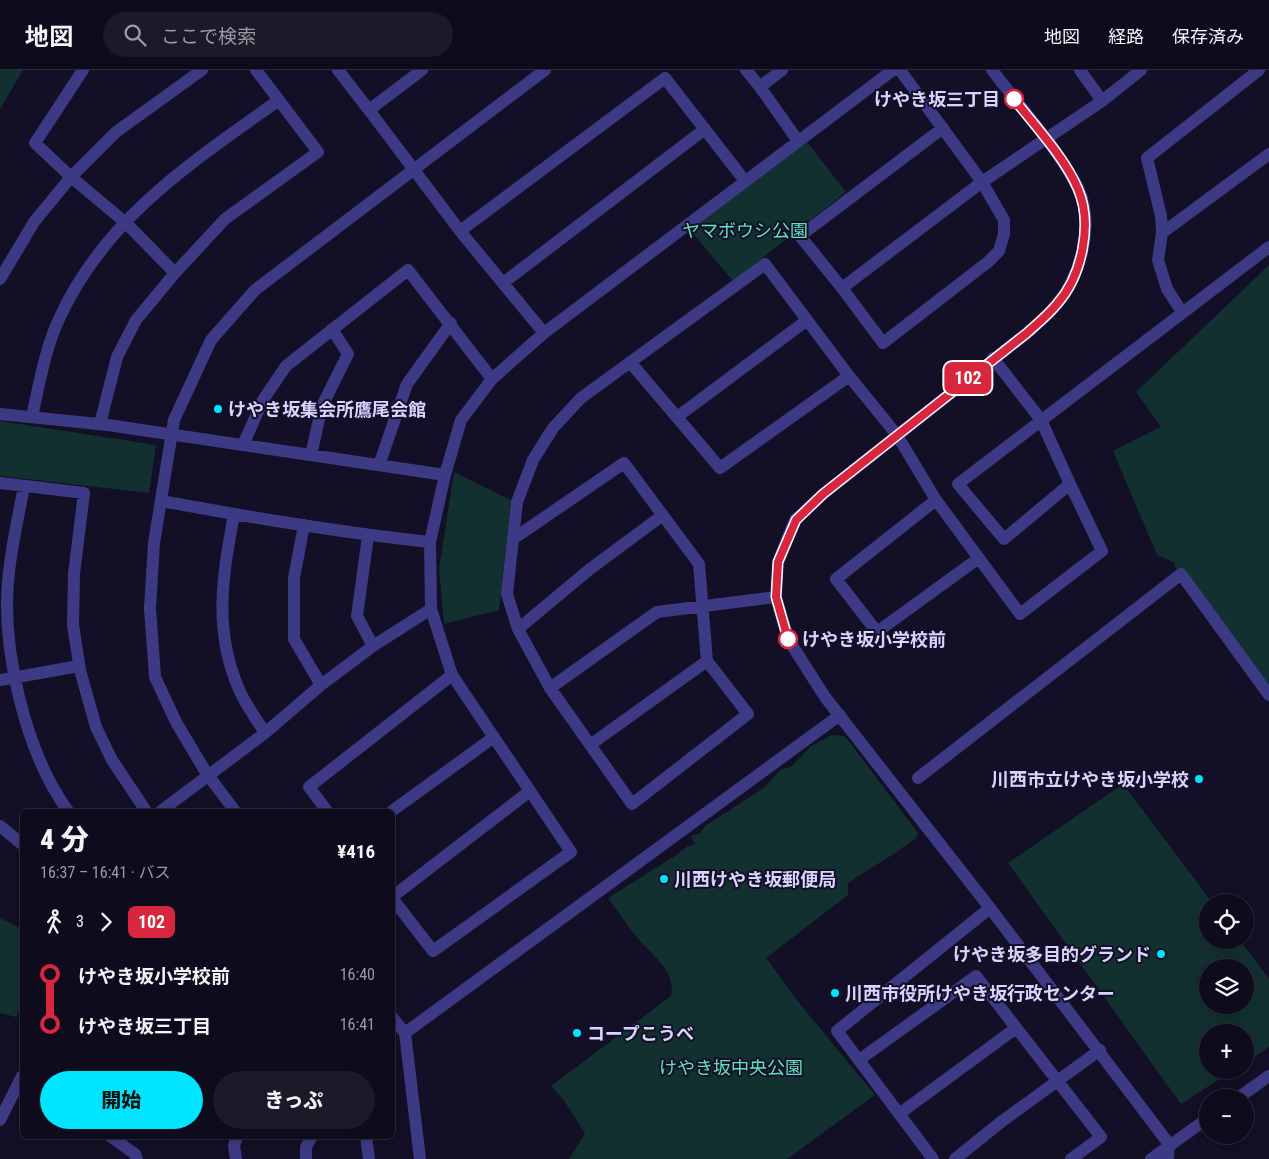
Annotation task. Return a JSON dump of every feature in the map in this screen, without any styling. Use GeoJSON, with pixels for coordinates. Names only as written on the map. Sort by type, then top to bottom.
{"type":"FeatureCollection","features":[{"type":"Feature","properties":{"kind":"street"},"geometry":{"type":"LineString","coordinates":[[83,70],[35,143],[71,177],[126,222],[175,273]]}},
{"type":"Feature","properties":{"kind":"street"},"geometry":{"type":"LineString","coordinates":[[0,279],[34,222],[71,177],[116,132],[202,70]]}},
{"type":"Feature","properties":{"kind":"street"},"geometry":{"type":"LineString","coordinates":[[100,424],[117,357],[136,320],[175,273],[225,218],[318,152],[256,70]]}},
{"type":"Feature","properties":{"kind":"street"},"geometry":{"type":"LineString","coordinates":[[338,70],[460,232],[544,333]]}},
{"type":"Feature","properties":{"kind":"street"},"geometry":{"type":"LineString","coordinates":[[369,110],[422,70]]}},
{"type":"Feature","properties":{"kind":"street"},"geometry":{"type":"LineString","coordinates":[[233,809],[208,776],[176,722],[155,677],[150,608],[154,543],[174,420],[211,340],[255,290],[546,70]]}},
{"type":"Feature","properties":{"kind":"street"},"geometry":{"type":"LineString","coordinates":[[746,70],[798,141]]}},
{"type":"Feature","properties":{"kind":"street"},"geometry":{"type":"LineString","coordinates":[[760,87],[782,70]]}},
{"type":"Feature","properties":{"kind":"street"},"geometry":{"type":"LineString","coordinates":[[395,901],[433,952],[571,852],[452,675],[431,609],[430,542],[445,475],[462,420],[492,379],[544,333],[893,70]]}},
{"type":"Feature","properties":{"kind":"street"},"geometry":{"type":"LineString","coordinates":[[900,70],[943,128],[982,182],[1004,220],[1004,234],[999,251],[988,262],[883,343],[800,236],[943,128]]}},
{"type":"Feature","properties":{"kind":"street"},"geometry":{"type":"LineString","coordinates":[[992,70],[1044,139],[1078,190],[1085,220],[1082,251],[1070,283],[1058,303],[1027,333],[823,494],[796,520],[778,562],[776,597],[788,639],[840,715],[1100,1050],[1169,1144],[1168,1159]]}},
{"type":"Feature","properties":{"kind":"street"},"geometry":{"type":"LineString","coordinates":[[1080,70],[1102,101]]}},
{"type":"Feature","properties":{"kind":"street"},"geometry":{"type":"LineString","coordinates":[[842,288],[982,182],[1102,101],[1141,70]]}},
{"type":"Feature","properties":{"kind":"street"},"geometry":{"type":"LineString","coordinates":[[1182,312],[1166,289],[1158,260],[1162,233],[1161,216],[1147,158],[1259,70]]}},
{"type":"Feature","properties":{"kind":"street"},"geometry":{"type":"LineString","coordinates":[[460,232],[665,78],[745,181]]}},
{"type":"Feature","properties":{"kind":"street"},"geometry":{"type":"LineString","coordinates":[[32,417],[45,361],[59,320],[93,259],[135,210],[164,183],[279,100]]}},
{"type":"Feature","properties":{"kind":"street"},"geometry":{"type":"LineString","coordinates":[[503,283],[705,129]]}},
{"type":"Feature","properties":{"kind":"street"},"geometry":{"type":"LineString","coordinates":[[1162,233],[1269,154]]}},
{"type":"Feature","properties":{"kind":"street"},"geometry":{"type":"LineString","coordinates":[[1070,484],[1004,540],[958,484],[1269,247]]}},
{"type":"Feature","properties":{"kind":"street"},"geometry":{"type":"LineString","coordinates":[[513,539],[624,463],[699,564],[707,661],[748,714],[632,804],[550,688],[518,629],[507,594],[517,502],[533,460],[552,428],[581,398],[765,264],[849,376],[897,435],[936,500],[1020,614],[1102,551],[1041,420],[993,358]]}},
{"type":"Feature","properties":{"kind":"street"},"geometry":{"type":"LineString","coordinates":[[243,445],[263,400],[286,366],[408,270],[451,323],[492,379]]}},
{"type":"Feature","properties":{"kind":"street"},"geometry":{"type":"LineString","coordinates":[[677,417],[806,320]]}},
{"type":"Feature","properties":{"kind":"street"},"geometry":{"type":"LineString","coordinates":[[379,465],[407,384],[451,323]]}},
{"type":"Feature","properties":{"kind":"street"},"geometry":{"type":"LineString","coordinates":[[311,455],[322,406],[348,354],[332,329]]}},
{"type":"Feature","properties":{"kind":"street"},"geometry":{"type":"LineString","coordinates":[[630,362],[720,468],[849,376]]}},
{"type":"Feature","properties":{"kind":"street"},"geometry":{"type":"LineString","coordinates":[[0,414],[100,424],[445,475]]}},
{"type":"Feature","properties":{"kind":"street"},"geometry":{"type":"LineString","coordinates":[[0,482],[84,493],[74,574],[73,616],[80,666],[100,736],[112,760],[145,809]]}},
{"type":"Feature","properties":{"kind":"street"},"geometry":{"type":"LineString","coordinates":[[24,486],[8,573],[8,629],[15,677],[33,747],[54,792],[67,809]]}},
{"type":"Feature","properties":{"kind":"street"},"geometry":{"type":"LineString","coordinates":[[936,500],[836,578],[877,632],[978,558]]}},
{"type":"Feature","properties":{"kind":"street"},"geometry":{"type":"LineString","coordinates":[[161,501],[368,536],[430,542]]}},
{"type":"Feature","properties":{"kind":"street"},"geometry":{"type":"LineString","coordinates":[[234,514],[224,570],[222,630],[238,687],[265,732]]}},
{"type":"Feature","properties":{"kind":"street"},"geometry":{"type":"LineString","coordinates":[[518,629],[590,569],[663,515]]}},
{"type":"Feature","properties":{"kind":"street"},"geometry":{"type":"LineString","coordinates":[[304,525],[294,578],[294,639],[321,685]]}},
{"type":"Feature","properties":{"kind":"street"},"geometry":{"type":"LineString","coordinates":[[368,536],[357,616],[373,646]]}},
{"type":"Feature","properties":{"kind":"street"},"geometry":{"type":"LineString","coordinates":[[918,778],[1182,574],[1269,695]]}},
{"type":"Feature","properties":{"kind":"street"},"geometry":{"type":"LineString","coordinates":[[550,688],[657,612],[776,597]]}},
{"type":"Feature","properties":{"kind":"street"},"geometry":{"type":"LineString","coordinates":[[164,809],[373,646],[431,609]]}},
{"type":"Feature","properties":{"kind":"street"},"geometry":{"type":"LineString","coordinates":[[590,745],[707,661]]}},
{"type":"Feature","properties":{"kind":"street"},"geometry":{"type":"LineString","coordinates":[[0,680],[80,666]]}},
{"type":"Feature","properties":{"kind":"street"},"geometry":{"type":"LineString","coordinates":[[326,809],[309,787],[452,675]]}},
{"type":"Feature","properties":{"kind":"street"},"geometry":{"type":"LineString","coordinates":[[405,1033],[840,715]]}},
{"type":"Feature","properties":{"kind":"street"},"geometry":{"type":"LineString","coordinates":[[395,809],[494,737]]}},
{"type":"Feature","properties":{"kind":"street"},"geometry":{"type":"LineString","coordinates":[[395,895],[530,791]]}},
{"type":"Feature","properties":{"kind":"street"},"geometry":{"type":"LineString","coordinates":[[0,826],[20,842]]}},
{"type":"Feature","properties":{"kind":"street"},"geometry":{"type":"LineString","coordinates":[[933,1159],[837,1030],[990,908]]}},
{"type":"Feature","properties":{"kind":"street"},"geometry":{"type":"LineString","coordinates":[[859,1060],[976,976],[1101,1136],[1070,1159]]}},
{"type":"Feature","properties":{"kind":"street"},"geometry":{"type":"LineString","coordinates":[[395,1021],[405,1033],[420,1159]]}},
{"type":"Feature","properties":{"kind":"street"},"geometry":{"type":"LineString","coordinates":[[899,1114],[1016,1028]]}},
{"type":"Feature","properties":{"kind":"street"},"geometry":{"type":"LineString","coordinates":[[955,1159],[1100,1050]]}},
{"type":"Feature","properties":{"kind":"street"},"geometry":{"type":"LineString","coordinates":[[1251,1089],[1269,1076]]}},
{"type":"Feature","properties":{"kind":"street"},"geometry":{"type":"LineString","coordinates":[[0,1120],[20,1080]]}},
{"type":"Feature","properties":{"kind":"street"},"geometry":{"type":"LineString","coordinates":[[1150,1159],[1199,1124]]}},
{"type":"Feature","properties":{"kind":"street"},"geometry":{"type":"LineString","coordinates":[[114,1139],[134,1154],[137,1159]]}},
{"type":"Feature","properties":{"kind":"street"},"geometry":{"type":"LineString","coordinates":[[236,1139],[234,1146],[236,1159]]}},
{"type":"Feature","properties":{"kind":"street"},"geometry":{"type":"LineString","coordinates":[[306,1159],[306,1147],[310,1139]]}},
{"type":"Feature","properties":{"kind":"street"},"geometry":{"type":"LineString","coordinates":[[366,1139],[368,1159]]}},
{"type":"Feature","properties":{"kind":"green space"},"geometry":{"type":"Polygon","coordinates":[[[0,70],[23,70],[0,109],[0,70]]]}},
{"type":"Feature","properties":{"kind":"green space","name":"ヤマボウシ公園"},"geometry":{"type":"Polygon","coordinates":[[[807,142],[846,192],[733,281],[690,230],[807,142]]]}},
{"type":"Feature","properties":{"kind":"green space"},"geometry":{"type":"Polygon","coordinates":[[[1269,265],[1269,688],[1174,565],[1175,563],[1157,555],[1113,451],[1161,427],[1136,392],[1269,265]]]}},
{"type":"Feature","properties":{"kind":"green space"},"geometry":{"type":"Polygon","coordinates":[[[0,421],[156,445],[149,493],[0,476],[0,421]]]}},
{"type":"Feature","properties":{"kind":"green space"},"geometry":{"type":"Polygon","coordinates":[[[454,472],[511,500],[499,610],[444,624],[439,569],[454,472]]]}},
{"type":"Feature","properties":{"kind":"green space","name":"けやき坂中央公園"},"geometry":{"type":"Polygon","coordinates":[[[832,735],[844,736],[848,740],[918,833],[916,838],[895,853],[848,883],[848,895],[766,958],[800,1004],[875,1095],[787,1159],[569,1159],[585,1133],[563,1099],[551,1086],[671,996],[672,987],[666,970],[634,934],[608,898],[688,846],[695,844],[691,836],[700,833],[705,826],[765,787],[780,770],[791,767],[811,746],[832,735]]]}},
{"type":"Feature","properties":{"kind":"green space","name":"けやき坂多目的グランド"},"geometry":{"type":"Polygon","coordinates":[[[1123,784],[1206,894],[1199,894],[1199,949],[1247,949],[1269,979],[1269,1047],[1254,1057],[1254,1024],[1199,1024],[1199,1079],[1220,1079],[1204,1089],[1199,1089],[1199,1092],[1181,1104],[1008,863],[1123,784]]]}},
{"type":"Feature","properties":{"kind":"green space"},"geometry":{"type":"Polygon","coordinates":[[[0,918],[20,928],[20,1010],[16,1017],[0,1013],[0,918]]]}},
{"type":"Feature","properties":{"kind":"bus line","name":"102"},"geometry":{"type":"LineString","coordinates":[[788,639],[776,597],[778,562],[796,520],[823,494],[1027,333],[1058,303],[1070,283],[1084,242],[1085,220],[1078,190],[1064,166],[1014,99]]}},
{"type":"Feature","properties":{"kind":"place","name":"けやき坂三丁目"},"geometry":{"type":"Point","coordinates":[1014,99]}},
{"type":"Feature","properties":{"kind":"place","name":"けやき坂集会所鷹尾会館"},"geometry":{"type":"Point","coordinates":[218,409]}},
{"type":"Feature","properties":{"kind":"place","name":"けやき坂小学校前"},"geometry":{"type":"Point","coordinates":[788,639]}},
{"type":"Feature","properties":{"kind":"place","name":"川西市立けやき坂小学校"},"geometry":{"type":"Point","coordinates":[1199,779]}},
{"type":"Feature","properties":{"kind":"place","name":"川西けやき坂郵便局"},"geometry":{"type":"Point","coordinates":[664,879]}},
{"type":"Feature","properties":{"kind":"place","name":"けやき坂多目的グランド"},"geometry":{"type":"Point","coordinates":[1161,954]}},
{"type":"Feature","properties":{"kind":"place","name":"川西市役所けやき坂行政センター"},"geometry":{"type":"Point","coordinates":[835,993]}},
{"type":"Feature","properties":{"kind":"place","name":"コープこうべ"},"geometry":{"type":"Point","coordinates":[577,1033]}}]}
